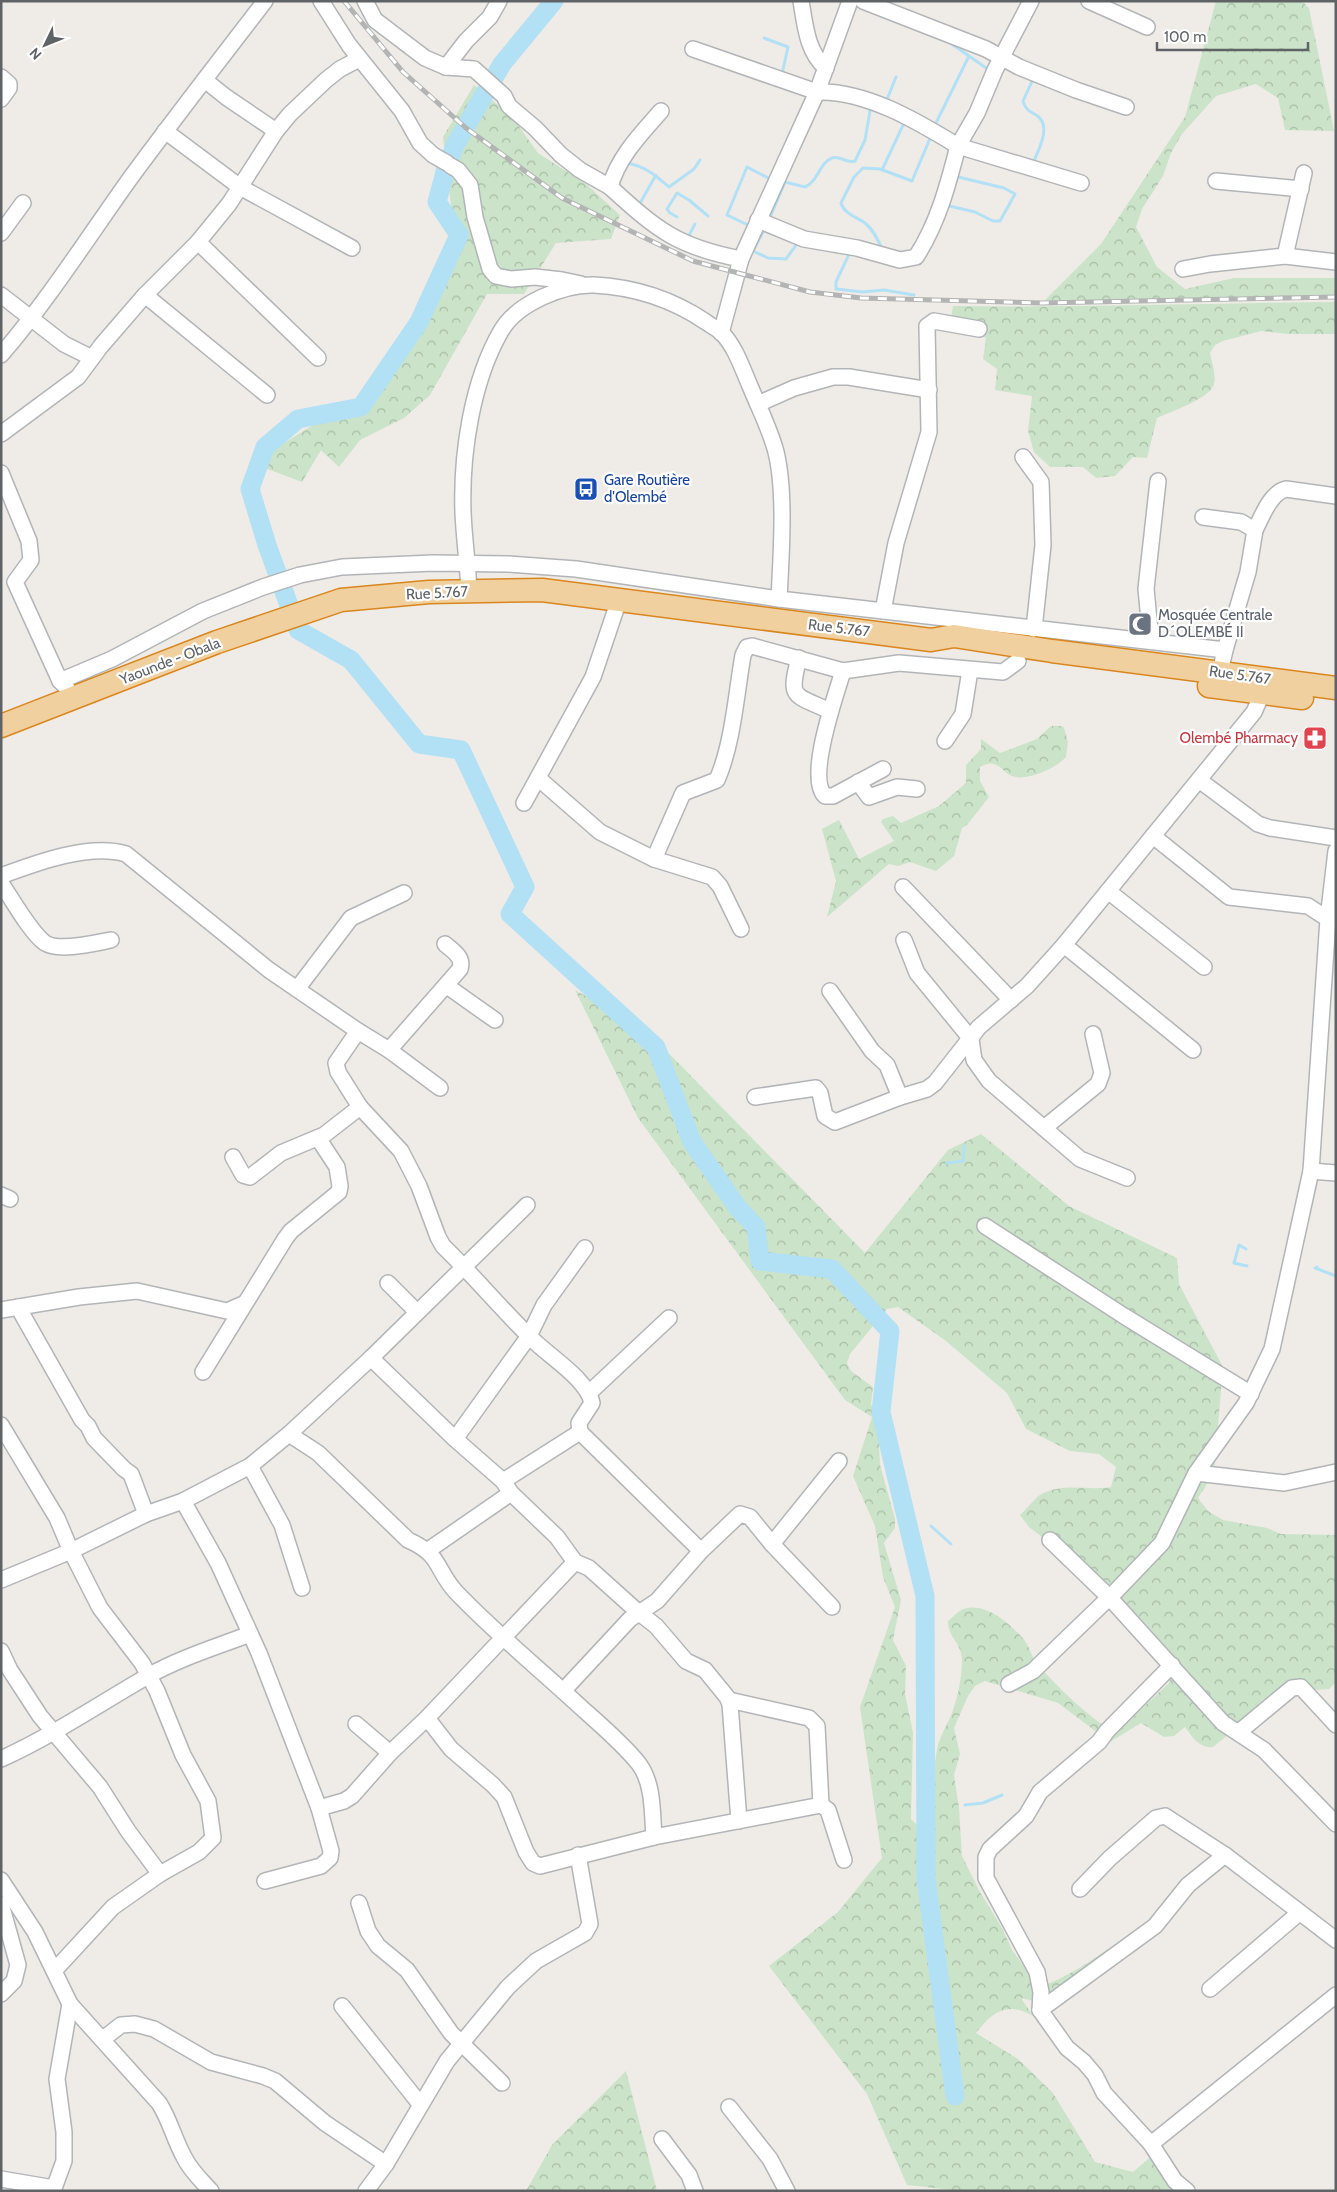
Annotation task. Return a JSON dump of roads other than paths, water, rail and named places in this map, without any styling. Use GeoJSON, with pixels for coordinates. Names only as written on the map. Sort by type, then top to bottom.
{"type":"FeatureCollection","features":[{"type":"Feature","properties":{"kind":"highway","name":"Rue 5.767"},"geometry":{"type":"LineString","coordinates":[[341,600],[429,592],[542,590],[931,640],[954,636],[1218,680],[1336,688]]}},
{"type":"Feature","properties":{"kind":"highway","name":"Yaounde - Obala"},"geometry":{"type":"LineString","coordinates":[[1,726],[68,689],[341,600]]}},
{"type":"Feature","properties":{"kind":"highway"},"geometry":{"type":"LineString","coordinates":[[931,640],[955,650],[1018,661],[1218,680],[1262,694],[1336,702]]}},
{"type":"Feature","properties":{"kind":"street"},"geometry":{"type":"LineString","coordinates":[[1,355],[31,317],[165,131],[206,81],[265,1]]}},
{"type":"Feature","properties":{"kind":"street"},"geometry":{"type":"LineString","coordinates":[[321,1],[359,58],[402,111],[420,144],[458,170],[470,186],[475,217],[490,269],[496,276],[511,279],[535,277],[562,280],[582,285],[606,286],[652,295],[672,303],[722,333],[735,351],[771,434],[780,472],[782,520],[778,599]]}},
{"type":"Feature","properties":{"kind":"street"},"geometry":{"type":"LineString","coordinates":[[365,1],[376,20],[425,58],[446,67],[474,70],[504,96],[509,106],[535,128],[561,155],[580,170],[610,187],[644,219],[665,233],[704,251],[741,259]]}},
{"type":"Feature","properties":{"kind":"street"},"geometry":{"type":"LineString","coordinates":[[446,67],[466,41],[490,17],[498,1]]}},
{"type":"Feature","properties":{"kind":"street"},"geometry":{"type":"LineString","coordinates":[[801,1],[810,46],[820,63],[826,68]]}},
{"type":"Feature","properties":{"kind":"street"},"geometry":{"type":"LineString","coordinates":[[722,333],[741,259],[816,92],[850,1]]}},
{"type":"Feature","properties":{"kind":"street"},"geometry":{"type":"LineString","coordinates":[[863,1],[1002,57],[1019,67],[1058,83],[1126,107]]}},
{"type":"Feature","properties":{"kind":"street"},"geometry":{"type":"LineString","coordinates":[[758,220],[804,239],[849,246],[900,260],[916,257],[940,211],[958,146],[977,112],[1002,57],[1031,1]]}},
{"type":"Feature","properties":{"kind":"street"},"geometry":{"type":"LineString","coordinates":[[1089,1],[1147,27]]}},
{"type":"Feature","properties":{"kind":"street"},"geometry":{"type":"LineString","coordinates":[[693,48],[816,92],[834,91],[856,96],[907,116],[958,146],[1082,183]]}},
{"type":"Feature","properties":{"kind":"street"},"geometry":{"type":"LineString","coordinates":[[1,434],[78,377],[145,295],[198,242],[229,204],[276,131],[304,99],[340,68],[359,58]]}},
{"type":"Feature","properties":{"kind":"street"},"geometry":{"type":"LineString","coordinates":[[1,77],[9,84],[10,88],[1,99]]}},
{"type":"Feature","properties":{"kind":"street"},"geometry":{"type":"LineString","coordinates":[[206,81],[226,98],[276,131]]}},
{"type":"Feature","properties":{"kind":"street"},"geometry":{"type":"LineString","coordinates":[[610,187],[613,174],[623,156],[661,111]]}},
{"type":"Feature","properties":{"kind":"street"},"geometry":{"type":"LineString","coordinates":[[165,131],[240,186],[352,248]]}},
{"type":"Feature","properties":{"kind":"street"},"geometry":{"type":"LineString","coordinates":[[1285,256],[1304,173]]}},
{"type":"Feature","properties":{"kind":"street"},"geometry":{"type":"LineString","coordinates":[[1216,182],[1301,189]]}},
{"type":"Feature","properties":{"kind":"street"},"geometry":{"type":"LineString","coordinates":[[1,233],[23,203]]}},
{"type":"Feature","properties":{"kind":"street"},"geometry":{"type":"LineString","coordinates":[[198,242],[318,358]]}},
{"type":"Feature","properties":{"kind":"street"},"geometry":{"type":"LineString","coordinates":[[1182,269],[1285,256],[1336,262]]}},
{"type":"Feature","properties":{"kind":"street"},"geometry":{"type":"LineString","coordinates":[[469,591],[463,512],[467,438],[477,392],[491,352],[502,329],[514,316],[532,302],[552,293],[582,285]]}},
{"type":"Feature","properties":{"kind":"street"},"geometry":{"type":"LineString","coordinates":[[1,295],[64,344],[92,358]]}},
{"type":"Feature","properties":{"kind":"street"},"geometry":{"type":"LineString","coordinates":[[145,295],[267,395]]}},
{"type":"Feature","properties":{"kind":"street"},"geometry":{"type":"LineString","coordinates":[[883,611],[901,527],[929,432],[927,326],[934,321],[979,329]]}},
{"type":"Feature","properties":{"kind":"street"},"geometry":{"type":"LineString","coordinates":[[758,404],[794,388],[833,376],[929,390]]}},
{"type":"Feature","properties":{"kind":"street"},"geometry":{"type":"LineString","coordinates":[[1023,457],[1041,482],[1043,545],[1034,629]]}},
{"type":"Feature","properties":{"kind":"street"},"geometry":{"type":"LineString","coordinates":[[1,473],[30,541],[32,560],[15,582],[68,689],[112,659],[204,611],[263,587],[300,575],[342,567],[414,563],[468,563],[576,569],[778,599],[1225,650]]}},
{"type":"Feature","properties":{"kind":"street"},"geometry":{"type":"LineString","coordinates":[[1151,641],[1146,589],[1158,481]]}},
{"type":"Feature","properties":{"kind":"street"},"geometry":{"type":"LineString","coordinates":[[1218,680],[1248,572],[1255,530],[1272,499],[1280,490],[1286,489],[1336,496]]}},
{"type":"Feature","properties":{"kind":"street"},"geometry":{"type":"LineString","coordinates":[[1203,517],[1241,522],[1255,530]]}},
{"type":"Feature","properties":{"kind":"street"},"geometry":{"type":"LineString","coordinates":[[524,803],[593,677],[619,600]]}},
{"type":"Feature","properties":{"kind":"street"},"geometry":{"type":"LineString","coordinates":[[654,859],[683,793],[717,780],[726,754],[744,650],[752,646],[843,671],[899,663],[1003,672],[1018,661]]}},
{"type":"Feature","properties":{"kind":"street"},"geometry":{"type":"LineString","coordinates":[[799,658],[793,682],[794,690],[798,695],[830,711]]}},
{"type":"Feature","properties":{"kind":"street"},"geometry":{"type":"LineString","coordinates":[[945,741],[963,714],[970,670]]}},
{"type":"Feature","properties":{"kind":"street"},"geometry":{"type":"LineString","coordinates":[[843,671],[830,711],[821,748],[820,789],[825,796],[833,796],[883,769]]}},
{"type":"Feature","properties":{"kind":"street"},"geometry":{"type":"LineString","coordinates":[[755,1097],[816,1088],[820,1093],[825,1116],[835,1122],[900,1096],[928,1089],[935,1083],[980,1027],[1027,986],[1064,945],[1254,712],[1262,694]]}},
{"type":"Feature","properties":{"kind":"street"},"geometry":{"type":"LineString","coordinates":[[538,778],[600,832],[654,859],[712,877],[720,886],[740,929]]}},
{"type":"Feature","properties":{"kind":"street"},"geometry":{"type":"LineString","coordinates":[[1199,780],[1258,824],[1270,828],[1336,838]]}},
{"type":"Feature","properties":{"kind":"street"},"geometry":{"type":"LineString","coordinates":[[858,782],[869,797],[897,787],[917,789]]}},
{"type":"Feature","properties":{"kind":"street"},"geometry":{"type":"LineString","coordinates":[[1153,836],[1229,897],[1308,906],[1332,921]]}},
{"type":"Feature","properties":{"kind":"street"},"geometry":{"type":"LineString","coordinates":[[1,876],[30,865],[77,853],[112,851],[126,854],[250,956],[358,1032],[389,1050],[440,1088]]}},
{"type":"Feature","properties":{"kind":"street"},"geometry":{"type":"LineString","coordinates":[[1009,1684],[1033,1671],[1110,1597],[1162,1543],[1196,1473],[1251,1394],[1272,1349],[1310,1171],[1332,921],[1336,851]]}},
{"type":"Feature","properties":{"kind":"street"},"geometry":{"type":"LineString","coordinates":[[1,884],[27,921],[46,943],[54,946],[75,946],[111,940]]}},
{"type":"Feature","properties":{"kind":"street"},"geometry":{"type":"LineString","coordinates":[[903,887],[1011,1000]]}},
{"type":"Feature","properties":{"kind":"street"},"geometry":{"type":"LineString","coordinates":[[1108,891],[1204,967]]}},
{"type":"Feature","properties":{"kind":"street"},"geometry":{"type":"LineString","coordinates":[[297,989],[351,918],[404,894]]}},
{"type":"Feature","properties":{"kind":"street"},"geometry":{"type":"LineString","coordinates":[[904,940],[917,973],[971,1039],[974,1060],[989,1081],[1080,1158],[1127,1178]]}},
{"type":"Feature","properties":{"kind":"street"},"geometry":{"type":"LineString","coordinates":[[389,1050],[447,986],[462,965],[460,958],[445,944]]}},
{"type":"Feature","properties":{"kind":"street"},"geometry":{"type":"LineString","coordinates":[[1064,945],[1193,1050]]}},
{"type":"Feature","properties":{"kind":"street"},"geometry":{"type":"LineString","coordinates":[[447,986],[496,1020]]}},
{"type":"Feature","properties":{"kind":"street"},"geometry":{"type":"LineString","coordinates":[[830,991],[872,1051],[887,1066],[900,1096]]}},
{"type":"Feature","properties":{"kind":"street"},"geometry":{"type":"LineString","coordinates":[[358,1032],[336,1063],[336,1068],[360,1107],[401,1151],[419,1186],[443,1246],[529,1336],[563,1365],[589,1393],[592,1403],[579,1423],[584,1433],[701,1551]]}},
{"type":"Feature","properties":{"kind":"street"},"geometry":{"type":"LineString","coordinates":[[1044,1128],[1098,1084],[1102,1073],[1093,1034]]}},
{"type":"Feature","properties":{"kind":"street"},"geometry":{"type":"LineString","coordinates":[[233,1157],[243,1175],[250,1177],[281,1153],[329,1132],[360,1107]]}},
{"type":"Feature","properties":{"kind":"street"},"geometry":{"type":"LineString","coordinates":[[203,1372],[291,1232],[339,1192],[337,1167],[318,1138]]}},
{"type":"Feature","properties":{"kind":"street"},"geometry":{"type":"LineString","coordinates":[[1310,1171],[1336,1173]]}},
{"type":"Feature","properties":{"kind":"street"},"geometry":{"type":"LineString","coordinates":[[1,1580],[71,1551],[146,1514],[183,1501],[250,1466],[289,1434],[371,1358],[526,1204]]}},
{"type":"Feature","properties":{"kind":"street"},"geometry":{"type":"LineString","coordinates":[[985,1226],[1124,1316],[1251,1394]]}},
{"type":"Feature","properties":{"kind":"street"},"geometry":{"type":"LineString","coordinates":[[455,1439],[529,1336],[544,1305],[585,1248]]}},
{"type":"Feature","properties":{"kind":"street"},"geometry":{"type":"LineString","coordinates":[[388,1283],[417,1312]]}},
{"type":"Feature","properties":{"kind":"street"},"geometry":{"type":"LineString","coordinates":[[1,1310],[79,1297],[137,1291],[227,1311],[244,1304]]}},
{"type":"Feature","properties":{"kind":"street"},"geometry":{"type":"LineString","coordinates":[[18,1307],[94,1438],[131,1474],[146,1514]]}},
{"type":"Feature","properties":{"kind":"street"},"geometry":{"type":"LineString","coordinates":[[589,1393],[669,1318]]}},
{"type":"Feature","properties":{"kind":"street"},"geometry":{"type":"LineString","coordinates":[[371,1358],[507,1487],[557,1537],[575,1562],[588,1568],[656,1626],[686,1661],[704,1670],[729,1700],[739,1821]]}},
{"type":"Feature","properties":{"kind":"street"},"geometry":{"type":"LineString","coordinates":[[1,1425],[57,1518],[71,1551],[100,1608],[142,1663],[157,1690],[183,1755],[208,1801],[213,1838],[199,1852],[160,1874],[113,1907],[54,1971]]}},
{"type":"Feature","properties":{"kind":"street"},"geometry":{"type":"LineString","coordinates":[[427,1551],[507,1487],[584,1433]]}},
{"type":"Feature","properties":{"kind":"street"},"geometry":{"type":"LineString","coordinates":[[289,1434],[318,1453],[393,1527],[438,1561],[455,1590],[504,1638],[610,1734],[638,1763],[648,1782],[654,1837]]}},
{"type":"Feature","properties":{"kind":"street"},"geometry":{"type":"LineString","coordinates":[[772,1544],[839,1461]]}},
{"type":"Feature","properties":{"kind":"street"},"geometry":{"type":"LineString","coordinates":[[250,1466],[282,1524],[302,1588]]}},
{"type":"Feature","properties":{"kind":"street"},"geometry":{"type":"LineString","coordinates":[[1196,1473],[1284,1483],[1336,1472]]}},
{"type":"Feature","properties":{"kind":"street"},"geometry":{"type":"LineString","coordinates":[[183,1501],[218,1563],[250,1634],[319,1808],[331,1851],[327,1863],[265,1881]]}},
{"type":"Feature","properties":{"kind":"street"},"geometry":{"type":"LineString","coordinates":[[563,1690],[638,1612],[649,1608],[657,1601],[701,1551],[740,1514],[750,1517],[772,1544],[832,1607]]}},
{"type":"Feature","properties":{"kind":"street"},"geometry":{"type":"LineString","coordinates":[[1050,1540],[1110,1597],[1223,1723],[1264,1750],[1336,1824]]}},
{"type":"Feature","properties":{"kind":"street"},"geometry":{"type":"LineString","coordinates":[[319,1808],[344,1801],[352,1796],[390,1753],[427,1718],[575,1562]]}},
{"type":"Feature","properties":{"kind":"street"},"geometry":{"type":"LineString","coordinates":[[1,1760],[87,1714],[149,1676],[204,1651],[250,1634]]}},
{"type":"Feature","properties":{"kind":"street"},"geometry":{"type":"LineString","coordinates":[[1,1651],[18,1683],[54,1732],[100,1786],[128,1832],[160,1874]]}},
{"type":"Feature","properties":{"kind":"street"},"geometry":{"type":"LineString","coordinates":[[1172,1665],[1106,1731],[1099,1742],[1040,1792],[1026,1816],[990,1849],[986,1857],[986,1878],[1037,1972],[1041,1992],[1040,2010],[1066,2048],[1090,2069],[1104,2093],[1151,2144],[1175,2181],[1188,2191]]}},
{"type":"Feature","properties":{"kind":"street"},"geometry":{"type":"LineString","coordinates":[[1239,1732],[1292,1688],[1297,1686],[1301,1687],[1336,1725]]}},
{"type":"Feature","properties":{"kind":"street"},"geometry":{"type":"LineString","coordinates":[[729,1700],[809,1718],[818,1726],[821,1805]]}},
{"type":"Feature","properties":{"kind":"street"},"geometry":{"type":"LineString","coordinates":[[427,1718],[451,1749],[493,1785],[504,1797],[533,1863],[540,1866],[654,1837],[821,1805],[828,1810],[844,1860]]}},
{"type":"Feature","properties":{"kind":"street"},"geometry":{"type":"LineString","coordinates":[[356,1724],[390,1753]]}},
{"type":"Feature","properties":{"kind":"street"},"geometry":{"type":"LineString","coordinates":[[1080,1889],[1110,1858],[1160,1816],[1165,1816],[1224,1855],[1336,1940]]}},
{"type":"Feature","properties":{"kind":"street"},"geometry":{"type":"LineString","coordinates":[[366,2191],[386,2164],[447,2061],[508,1987],[528,1967],[588,1930],[590,1924],[578,1855]]}},
{"type":"Feature","properties":{"kind":"street"},"geometry":{"type":"LineString","coordinates":[[1040,2010],[1155,1926],[1188,1885],[1224,1855]]}},
{"type":"Feature","properties":{"kind":"street"},"geometry":{"type":"LineString","coordinates":[[1,1880],[35,1932],[70,2004],[159,2102],[192,2170],[211,2191]]}},
{"type":"Feature","properties":{"kind":"street"},"geometry":{"type":"LineString","coordinates":[[359,1903],[368,1931],[378,1946],[407,1970],[451,2033],[502,2083]]}},
{"type":"Feature","properties":{"kind":"street"},"geometry":{"type":"LineString","coordinates":[[1,1904],[5,1935],[18,1965],[18,1974],[14,1981],[1,1994]]}},
{"type":"Feature","properties":{"kind":"street"},"geometry":{"type":"LineString","coordinates":[[1210,1989],[1299,1913]]}},
{"type":"Feature","properties":{"kind":"street"},"geometry":{"type":"LineString","coordinates":[[1151,2144],[1336,1995]]}},
{"type":"Feature","properties":{"kind":"street"},"geometry":{"type":"LineString","coordinates":[[1,2179],[53,2190],[64,2162],[64,2132],[57,2079],[70,2004]]}},
{"type":"Feature","properties":{"kind":"street"},"geometry":{"type":"LineString","coordinates":[[342,2006],[420,2104]]}},
{"type":"Feature","properties":{"kind":"street"},"geometry":{"type":"LineString","coordinates":[[103,2039],[121,2025],[135,2024],[154,2029],[211,2062],[269,2079],[325,2123],[386,2164]]}},
{"type":"Feature","properties":{"kind":"street"},"geometry":{"type":"LineString","coordinates":[[729,2108],[770,2159],[787,2191]]}},
{"type":"Feature","properties":{"kind":"street"},"geometry":{"type":"LineString","coordinates":[[662,2139],[689,2175],[695,2191]]}},
{"type":"Feature","properties":{"kind":"waterway"},"geometry":{"type":"LineString","coordinates":[[554,1],[502,64],[455,145],[437,202],[459,235],[419,322],[361,407],[298,419],[265,447],[250,489],[267,545],[298,630],[351,660],[419,744],[461,750],[525,887],[510,914],[656,1047],[692,1142],[738,1208],[756,1227],[760,1261],[832,1269],[890,1331],[881,1412],[925,1596],[926,1879],[955,2096]]}},
{"type":"Feature","properties":{"kind":"waterway"},"geometry":{"type":"LineString","coordinates":[[764,38],[788,47],[782,74]]}},
{"type":"Feature","properties":{"kind":"waterway"},"geometry":{"type":"LineString","coordinates":[[949,42],[989,70]]}},
{"type":"Feature","properties":{"kind":"waterway"},"geometry":{"type":"LineString","coordinates":[[934,127],[969,56]]}},
{"type":"Feature","properties":{"kind":"waterway"},"geometry":{"type":"LineString","coordinates":[[886,102],[896,77]]}},
{"type":"Feature","properties":{"kind":"waterway"},"geometry":{"type":"LineString","coordinates":[[1032,165],[1044,132],[1041,119],[1028,110],[1023,101],[1034,77]]}},
{"type":"Feature","properties":{"kind":"waterway"},"geometry":{"type":"LineString","coordinates":[[769,220],[785,182],[805,187],[813,181],[828,160],[835,157],[852,162],[855,161],[865,140],[871,105]]}},
{"type":"Feature","properties":{"kind":"waterway"},"geometry":{"type":"LineString","coordinates":[[882,170],[905,121]]}},
{"type":"Feature","properties":{"kind":"waterway"},"geometry":{"type":"LineString","coordinates":[[883,251],[871,229],[848,213],[841,203],[854,177],[863,168],[880,169],[912,181],[931,136]]}},
{"type":"Feature","properties":{"kind":"waterway"},"geometry":{"type":"LineString","coordinates":[[626,163],[644,169],[669,187],[694,169],[700,160]]}},
{"type":"Feature","properties":{"kind":"waterway"},"geometry":{"type":"LineString","coordinates":[[752,227],[727,215],[747,167],[772,180]]}},
{"type":"Feature","properties":{"kind":"waterway"},"geometry":{"type":"LineString","coordinates":[[639,205],[656,175]]}},
{"type":"Feature","properties":{"kind":"waterway"},"geometry":{"type":"LineString","coordinates":[[945,205],[975,212],[993,221],[1000,221],[1015,194],[1004,188],[954,176]]}},
{"type":"Feature","properties":{"kind":"waterway"},"geometry":{"type":"LineString","coordinates":[[677,217],[667,209],[677,193],[689,200],[708,216]]}},
{"type":"Feature","properties":{"kind":"waterway"},"geometry":{"type":"LineString","coordinates":[[687,239],[695,224]]}},
{"type":"Feature","properties":{"kind":"waterway"},"geometry":{"type":"LineString","coordinates":[[765,228],[753,251],[768,258],[786,259],[799,241]]}},
{"type":"Feature","properties":{"kind":"waterway"},"geometry":{"type":"LineString","coordinates":[[850,252],[836,282],[836,289],[863,292],[884,290],[914,295]]}},
{"type":"Feature","properties":{"kind":"waterway"},"geometry":{"type":"LineString","coordinates":[[947,1163],[963,1161],[964,1146]]}},
{"type":"Feature","properties":{"kind":"waterway"},"geometry":{"type":"LineString","coordinates":[[1246,1249],[1239,1245],[1234,1263],[1247,1266]]}},
{"type":"Feature","properties":{"kind":"waterway"},"geometry":{"type":"LineString","coordinates":[[1317,1267],[1315,1268],[1336,1276]]}},
{"type":"Feature","properties":{"kind":"waterway"},"geometry":{"type":"LineString","coordinates":[[931,1526],[951,1544]]}},
{"type":"Feature","properties":{"kind":"waterway"},"geometry":{"type":"LineString","coordinates":[[965,1805],[983,1803],[1002,1795]]}},
{"type":"Feature","properties":{"kind":"railway"},"geometry":{"type":"LineString","coordinates":[[344,1],[403,72],[466,128],[562,198],[693,261],[810,292],[861,298],[1042,303],[1336,297]]}},
{"type":"Feature","properties":{"kind":"place","name":"Gare Routière d'Olembé"},"geometry":{"type":"Point","coordinates":[586,489]}},
{"type":"Feature","properties":{"kind":"place","name":"Mosquée Centrale D´OLEMBÉ II"},"geometry":{"type":"Point","coordinates":[1140,624]}},
{"type":"Feature","properties":{"kind":"place","name":"Olembé Pharmacy"},"geometry":{"type":"Point","coordinates":[1315,738]}}]}
